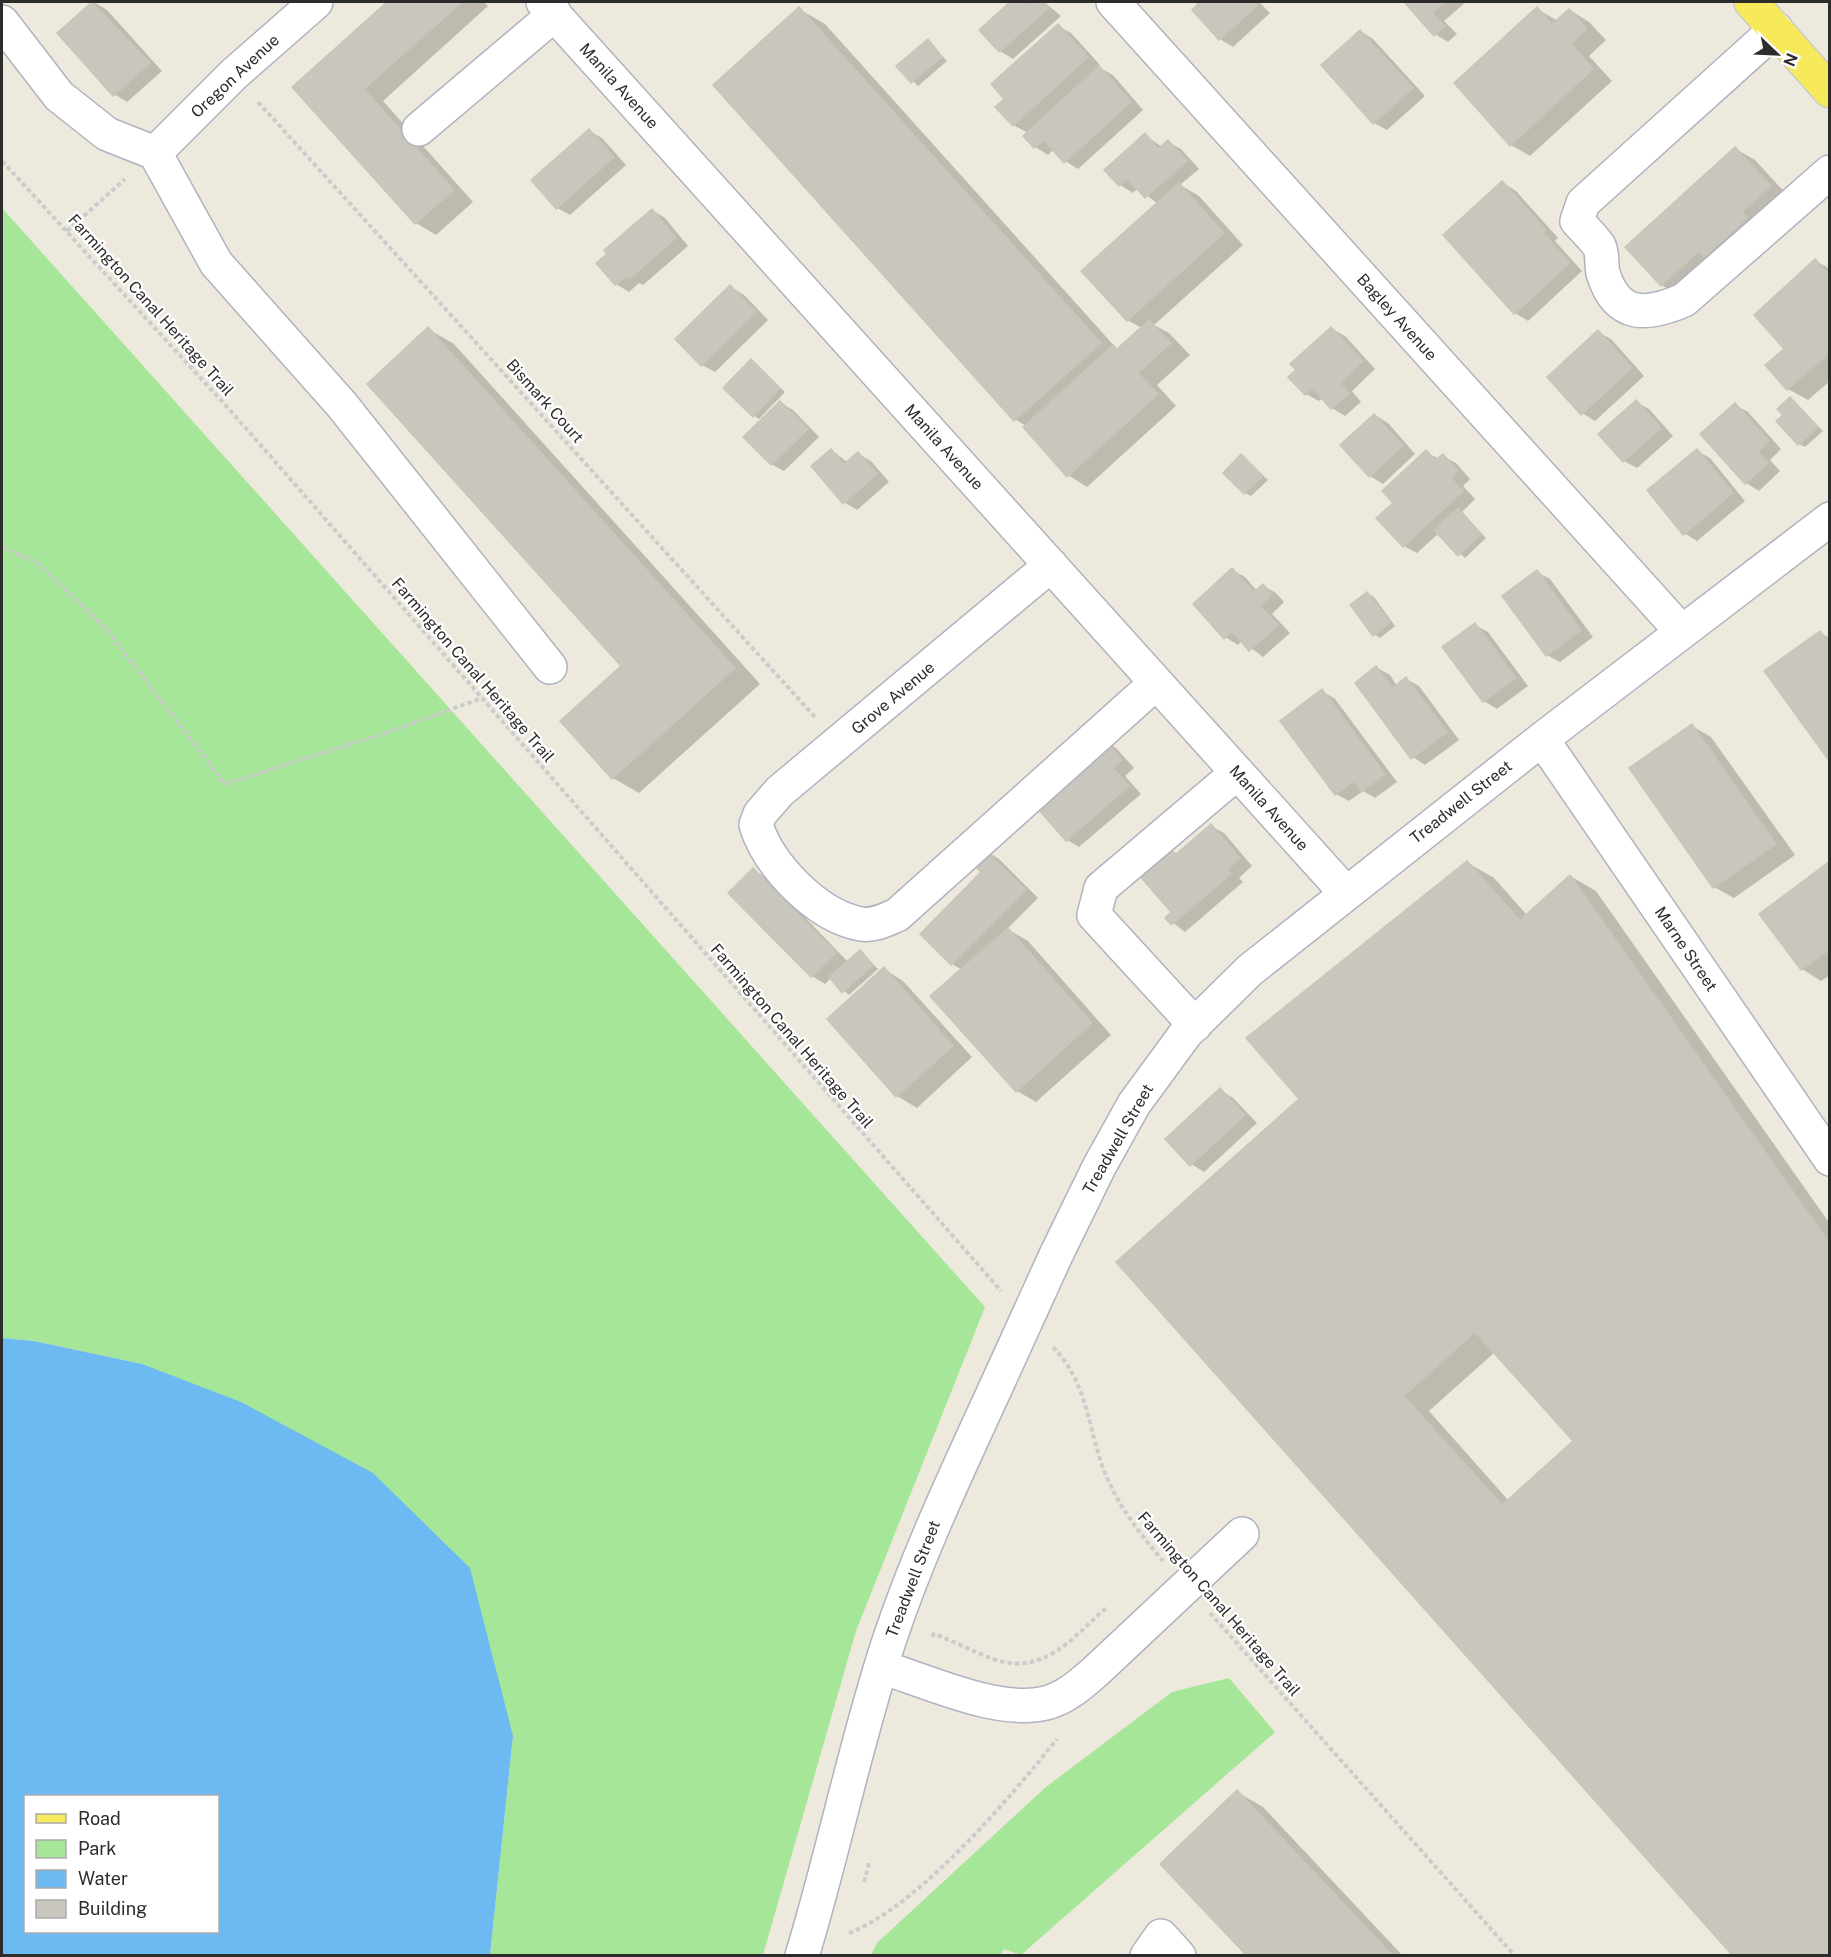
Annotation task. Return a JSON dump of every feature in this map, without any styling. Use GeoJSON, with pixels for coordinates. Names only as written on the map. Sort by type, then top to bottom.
{"type":"FeatureCollection","features":[{"type":"Feature","properties":{"kind":"main road"},"geometry":{"type":"LineString","coordinates":[[1751,2],[1830,92]]}},
{"type":"Feature","properties":{"kind":"street","name":"Oregon Avenue"},"geometry":{"type":"LineString","coordinates":[[155,153],[234,74],[316,2]]}},
{"type":"Feature","properties":{"kind":"street","name":"Bagley Avenue"},"geometry":{"type":"LineString","coordinates":[[1113,2],[1682,632]]}},
{"type":"Feature","properties":{"kind":"street"},"geometry":{"type":"LineString","coordinates":[[420,129],[549,8]]}},
{"type":"Feature","properties":{"kind":"street","name":"Manila Avenue"},"geometry":{"type":"LineString","coordinates":[[549,8],[1345,892]]}},
{"type":"Feature","properties":{"kind":"street"},"geometry":{"type":"LineString","coordinates":[[2,22],[59,96],[107,134],[155,153],[216,263],[342,405],[550,667]]}},
{"type":"Feature","properties":{"kind":"street"},"geometry":{"type":"LineString","coordinates":[[1776,29],[1583,203],[1577,221],[1600,248],[1602,270],[1608,288],[1622,305],[1638,312],[1658,311],[1684,300],[1830,172]]}},
{"type":"Feature","properties":{"kind":"street","name":"Treadwell Street"},"geometry":{"type":"LineString","coordinates":[[802,1956],[823,1887],[854,1761],[881,1667],[918,1563],[1056,1255],[1099,1167],[1134,1104],[1195,1024],[1250,970],[1345,892],[1830,519]]}},
{"type":"Feature","properties":{"kind":"street","name":"Grove Avenue"},"geometry":{"type":"LineString","coordinates":[[1051,565],[780,791],[760,814],[756,825],[761,842],[776,866],[801,890],[838,916],[861,924],[876,924],[897,915],[1156,683]]}},
{"type":"Feature","properties":{"kind":"street","name":"Marne Street"},"geometry":{"type":"LineString","coordinates":[[1542,739],[1824,1139]]}},
{"type":"Feature","properties":{"kind":"street"},"geometry":{"type":"LineString","coordinates":[[1195,1024],[1094,915],[1101,888],[1237,773]]}},
{"type":"Feature","properties":{"kind":"street"},"geometry":{"type":"LineString","coordinates":[[881,1667],[981,1699],[1017,1706],[1046,1703],[1071,1692],[1242,1534]]}},
{"type":"Feature","properties":{"kind":"street"},"geometry":{"type":"LineString","coordinates":[[1147,1956],[1161,1936],[1179,1956]]}},
{"type":"Feature","properties":{"kind":"path","name":"Bismark Court"},"geometry":{"type":"LineString","coordinates":[[234,74],[838,743]]}},
{"type":"Feature","properties":{"kind":"path"},"geometry":{"type":"LineString","coordinates":[[67,231],[155,153]]}},
{"type":"Feature","properties":{"kind":"path","name":"Farmington Canal Heritage Trail"},"geometry":{"type":"LineString","coordinates":[[2,161],[229,409],[1003,1293]]}},
{"type":"Feature","properties":{"kind":"path"},"geometry":{"type":"LineString","coordinates":[[2,547],[36,562],[107,630],[225,784],[389,732],[482,698]]}},
{"type":"Feature","properties":{"kind":"path","name":"Farmington Canal Heritage Trail"},"geometry":{"type":"LineString","coordinates":[[1048,1342],[1065,1360],[1086,1399],[1103,1468],[1125,1515],[1185,1586],[1515,1956]]}},
{"type":"Feature","properties":{"kind":"path"},"geometry":{"type":"LineString","coordinates":[[1152,1566],[1161,1558]]}},
{"type":"Feature","properties":{"kind":"path"},"geometry":{"type":"LineString","coordinates":[[916,1678],[934,1634],[995,1660],[1014,1665],[1035,1663],[1057,1652],[1109,1605]]}},
{"type":"Feature","properties":{"kind":"path"},"geometry":{"type":"LineString","coordinates":[[849,1933],[869,1925],[896,1907],[1014,1792],[1062,1734]]}},
{"type":"Feature","properties":{"kind":"green space"},"geometry":{"type":"Polygon","coordinates":[[[2,208],[985,1307],[856,1631],[763,1955],[490,1955],[513,1736],[142,1364],[34,1341],[2,1338],[2,208]]]}},
{"type":"Feature","properties":{"kind":"green space"},"geometry":{"type":"Polygon","coordinates":[[[1229,1678],[1275,1732],[1021,1955],[1004,1949],[1000,1956],[871,1955],[877,1943],[1046,1787],[1172,1692],[1229,1678]]]}},
{"type":"Feature","properties":{"kind":"water"},"geometry":{"type":"Polygon","coordinates":[[[2,1338],[34,1341],[142,1364],[241,1402],[373,1473],[470,1568],[513,1736],[490,1955],[2,1955],[2,1338]]]}},
{"type":"Feature","properties":{"kind":"building"},"geometry":{"type":"Polygon","coordinates":[[[92,2],[150,63],[113,96],[57,33],[92,2]]]}},
{"type":"Feature","properties":{"kind":"building"},"geometry":{"type":"Polygon","coordinates":[[[387,2],[462,2],[364,89],[454,190],[415,224],[292,87],[387,2]]]}},
{"type":"Feature","properties":{"kind":"building"},"geometry":{"type":"Polygon","coordinates":[[[1010,2],[1026,2],[1029,5],[1032,2],[1043,2],[1049,8],[999,52],[979,30],[1010,2]]]}},
{"type":"Feature","properties":{"kind":"building"},"geometry":{"type":"Polygon","coordinates":[[[1196,2],[1255,2],[1258,5],[1219,40],[1192,10],[1198,4],[1196,2]]]}},
{"type":"Feature","properties":{"kind":"building"},"geometry":{"type":"Polygon","coordinates":[[[1404,2],[1445,2],[1432,13],[1445,26],[1434,36],[1404,2]]]}},
{"type":"Feature","properties":{"kind":"building"},"geometry":{"type":"Polygon","coordinates":[[[799,7],[1101,343],[1014,421],[713,85],[799,7]]]}},
{"type":"Feature","properties":{"kind":"building"},"geometry":{"type":"Polygon","coordinates":[[[1537,7],[1552,24],[1569,9],[1587,28],[1571,44],[1593,69],[1510,146],[1454,83],[1537,7]]]}},
{"type":"Feature","properties":{"kind":"building"},"geometry":{"type":"Polygon","coordinates":[[[1058,24],[1088,57],[1013,126],[995,107],[1004,99],[991,84],[1058,24]]]}},
{"type":"Feature","properties":{"kind":"building"},"geometry":{"type":"Polygon","coordinates":[[[1360,30],[1413,88],[1373,124],[1321,65],[1360,30]]]}},
{"type":"Feature","properties":{"kind":"building"},"geometry":{"type":"Polygon","coordinates":[[[928,39],[942,57],[911,83],[896,66],[928,39]]]}},
{"type":"Feature","properties":{"kind":"building"},"geometry":{"type":"Polygon","coordinates":[[[1099,66],[1131,102],[1064,163],[1044,140],[1034,148],[1023,136],[1099,66]]]}},
{"type":"Feature","properties":{"kind":"building"},"geometry":{"type":"Polygon","coordinates":[[[589,129],[614,157],[556,209],[531,180],[589,129]]]}},
{"type":"Feature","properties":{"kind":"building"},"geometry":{"type":"Polygon","coordinates":[[[1145,133],[1158,149],[1168,140],[1187,161],[1145,198],[1128,179],[1119,186],[1104,170],[1145,133]]]}},
{"type":"Feature","properties":{"kind":"building"},"geometry":{"type":"Polygon","coordinates":[[[1735,147],[1771,186],[1742,212],[1747,218],[1704,257],[1699,251],[1661,286],[1625,247],[1735,147]]]}},
{"type":"Feature","properties":{"kind":"building"},"geometry":{"type":"Polygon","coordinates":[[[1502,181],[1546,230],[1487,284],[1443,235],[1502,181]]]}},
{"type":"Feature","properties":{"kind":"building"},"geometry":{"type":"Polygon","coordinates":[[[1179,183],[1224,233],[1127,321],[1081,271],[1179,183]]]}},
{"type":"Feature","properties":{"kind":"building"},"geometry":{"type":"Polygon","coordinates":[[[652,209],[676,238],[629,279],[626,276],[615,285],[596,263],[607,254],[604,250],[652,209]]]}},
{"type":"Feature","properties":{"kind":"building"},"geometry":{"type":"Polygon","coordinates":[[[1543,233],[1570,263],[1514,314],[1487,284],[1543,233]]]}},
{"type":"Feature","properties":{"kind":"building"},"geometry":{"type":"Polygon","coordinates":[[[1815,259],[1830,275],[1830,352],[1787,390],[1765,365],[1784,349],[1754,315],[1815,259]]]}},
{"type":"Feature","properties":{"kind":"building"},"geometry":{"type":"Polygon","coordinates":[[[730,285],[756,312],[701,366],[675,339],[730,285]]]}},
{"type":"Feature","properties":{"kind":"building"},"geometry":{"type":"Polygon","coordinates":[[[1149,320],[1171,343],[1138,373],[1158,394],[1067,477],[1023,427],[1113,345],[1117,349],[1149,320]]]}},
{"type":"Feature","properties":{"kind":"building"},"geometry":{"type":"Polygon","coordinates":[[[428,327],[735,668],[612,779],[560,721],[621,666],[367,384],[428,327]]]}},
{"type":"Feature","properties":{"kind":"building"},"geometry":{"type":"Polygon","coordinates":[[[1331,327],[1363,361],[1340,383],[1349,394],[1331,409],[1312,388],[1305,395],[1288,377],[1296,370],[1290,364],[1331,327]]]}},
{"type":"Feature","properties":{"kind":"building"},"geometry":{"type":"Polygon","coordinates":[[[1598,330],[1632,368],[1581,415],[1547,377],[1598,330]]]}},
{"type":"Feature","properties":{"kind":"building"},"geometry":{"type":"Polygon","coordinates":[[[751,359],[780,388],[753,417],[723,388],[751,359]]]}},
{"type":"Feature","properties":{"kind":"building"},"geometry":{"type":"Polygon","coordinates":[[[1790,397],[1818,427],[1798,445],[1776,421],[1783,415],[1777,409],[1790,397]]]}},
{"type":"Feature","properties":{"kind":"building"},"geometry":{"type":"Polygon","coordinates":[[[1636,400],[1661,428],[1623,462],[1598,434],[1636,400]]]}},
{"type":"Feature","properties":{"kind":"building"},"geometry":{"type":"Polygon","coordinates":[[[780,401],[808,429],[771,465],[743,437],[780,401]]]}},
{"type":"Feature","properties":{"kind":"building"},"geometry":{"type":"Polygon","coordinates":[[[1735,403],[1769,441],[1758,452],[1768,463],[1745,484],[1700,434],[1735,403]]]}},
{"type":"Feature","properties":{"kind":"building"},"geometry":{"type":"Polygon","coordinates":[[[1374,414],[1403,446],[1369,477],[1340,445],[1374,414]]]}},
{"type":"Feature","properties":{"kind":"building"},"geometry":{"type":"Polygon","coordinates":[[[831,449],[844,464],[858,452],[877,474],[843,504],[811,466],[831,449]]]}},
{"type":"Feature","properties":{"kind":"building"},"geometry":{"type":"Polygon","coordinates":[[[1697,449],[1733,493],[1683,535],[1647,490],[1697,449]]]}},
{"type":"Feature","properties":{"kind":"building"},"geometry":{"type":"Polygon","coordinates":[[[1426,450],[1435,460],[1443,454],[1458,471],[1451,478],[1463,491],[1403,547],[1376,518],[1393,503],[1382,491],[1426,450]]]}},
{"type":"Feature","properties":{"kind":"building"},"geometry":{"type":"Polygon","coordinates":[[[1241,454],[1263,476],[1244,494],[1223,473],[1241,454]]]}},
{"type":"Feature","properties":{"kind":"building"},"geometry":{"type":"Polygon","coordinates":[[[1458,508],[1481,534],[1458,556],[1434,530],[1458,508]]]}},
{"type":"Feature","properties":{"kind":"building"},"geometry":{"type":"Polygon","coordinates":[[[1232,568],[1254,592],[1263,584],[1272,594],[1260,606],[1278,625],[1249,651],[1232,631],[1224,639],[1193,604],[1232,568]]]}},
{"type":"Feature","properties":{"kind":"building"},"geometry":{"type":"Polygon","coordinates":[[[1537,570],[1581,630],[1546,656],[1502,596],[1537,570]]]}},
{"type":"Feature","properties":{"kind":"building"},"geometry":{"type":"Polygon","coordinates":[[[1367,592],[1390,622],[1373,636],[1350,605],[1367,592]]]}},
{"type":"Feature","properties":{"kind":"building"},"geometry":{"type":"Polygon","coordinates":[[[1475,623],[1516,678],[1483,702],[1442,647],[1475,623]]]}},
{"type":"Feature","properties":{"kind":"building"},"geometry":{"type":"Polygon","coordinates":[[[1820,631],[1830,644],[1830,762],[1764,671],[1820,631]]]}},
{"type":"Feature","properties":{"kind":"building"},"geometry":{"type":"Polygon","coordinates":[[[1376,666],[1393,688],[1406,677],[1447,732],[1411,759],[1355,683],[1376,666]]]}},
{"type":"Feature","properties":{"kind":"building"},"geometry":{"type":"Polygon","coordinates":[[[1322,689],[1385,774],[1361,792],[1354,781],[1335,795],[1280,721],[1322,689]]]}},
{"type":"Feature","properties":{"kind":"building"},"geometry":{"type":"Polygon","coordinates":[[[1692,724],[1776,844],[1713,888],[1629,768],[1692,724]]]}},
{"type":"Feature","properties":{"kind":"building"},"geometry":{"type":"Polygon","coordinates":[[[1103,739],[1122,760],[1113,768],[1129,786],[1066,841],[1031,801],[1103,739]]]}},
{"type":"Feature","properties":{"kind":"building"},"geometry":{"type":"Polygon","coordinates":[[[1211,824],[1240,858],[1227,870],[1231,874],[1171,925],[1165,918],[1171,912],[1139,875],[1170,848],[1175,855],[1211,824]]]}},
{"type":"Feature","properties":{"kind":"building"},"geometry":{"type":"Polygon","coordinates":[[[985,850],[1026,890],[951,965],[920,934],[981,872],[972,863],[985,850]]]}},
{"type":"Feature","properties":{"kind":"building"},"geometry":{"type":"Polygon","coordinates":[[[1467,861],[1520,920],[1570,875],[1830,1244],[1830,1956],[1733,1956],[1116,1262],[1299,1099],[1246,1038],[1467,861]],[[1475,1332],[1404,1396],[1502,1505],[1573,1441],[1475,1332]]]}},
{"type":"Feature","properties":{"kind":"building"},"geometry":{"type":"Polygon","coordinates":[[[1830,861],[1830,949],[1801,970],[1759,914],[1830,861]]]}},
{"type":"Feature","properties":{"kind":"building"},"geometry":{"type":"Polygon","coordinates":[[[753,868],[836,953],[811,977],[728,893],[753,868]]]}},
{"type":"Feature","properties":{"kind":"building"},"geometry":{"type":"Polygon","coordinates":[[[1008,928],[1092,1023],[1016,1092],[930,996],[1008,928]]]}},
{"type":"Feature","properties":{"kind":"building"},"geometry":{"type":"Polygon","coordinates":[[[860,950],[873,965],[842,993],[829,977],[860,950]]]}},
{"type":"Feature","properties":{"kind":"building"},"geometry":{"type":"Polygon","coordinates":[[[884,967],[953,1046],[896,1097],[827,1019],[884,967]]]}},
{"type":"Feature","properties":{"kind":"building"},"geometry":{"type":"Polygon","coordinates":[[[1220,1088],[1245,1115],[1190,1166],[1165,1139],[1220,1088]]]}},
{"type":"Feature","properties":{"kind":"building"},"geometry":{"type":"Polygon","coordinates":[[[1237,1790],[1393,1956],[1247,1956],[1160,1864],[1237,1790]]]}}]}
